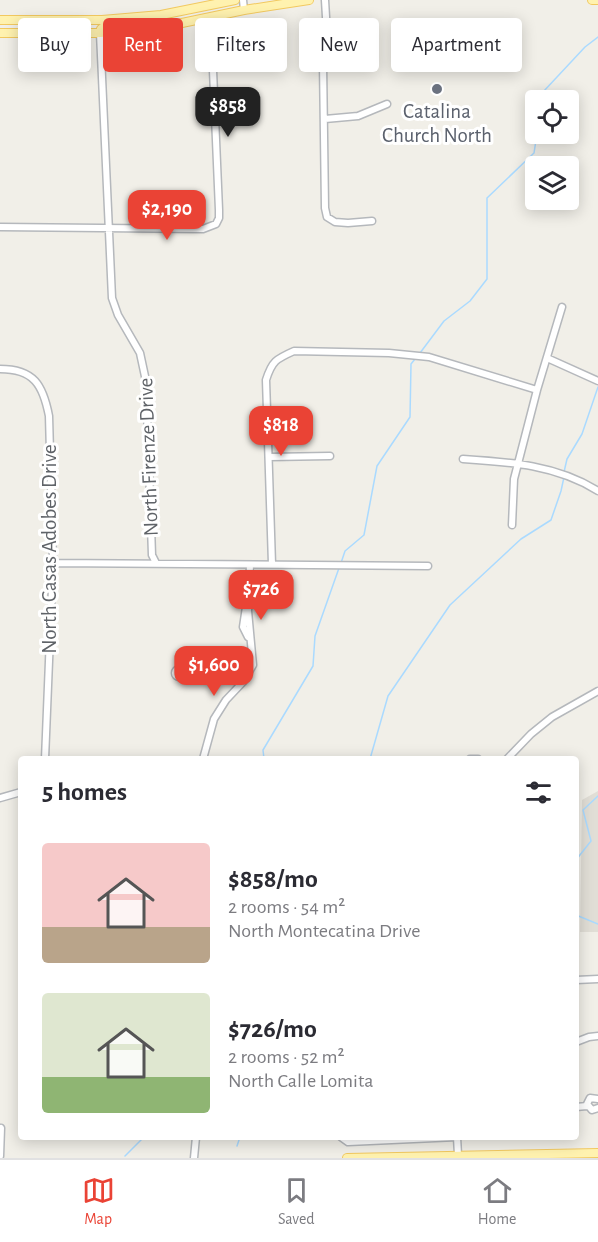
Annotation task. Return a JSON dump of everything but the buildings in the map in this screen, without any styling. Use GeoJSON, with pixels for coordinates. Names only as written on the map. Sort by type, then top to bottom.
{"type":"FeatureCollection","features":[{"type":"Feature","properties":{"kind":"main road"},"geometry":{"type":"LineString","coordinates":[[0,20],[102,20],[161,15],[235,0]]}},
{"type":"Feature","properties":{"kind":"main road"},"geometry":{"type":"LineString","coordinates":[[0,33],[100,33],[158,28],[244,10],[309,0]]}},
{"type":"Feature","properties":{"kind":"main road"},"geometry":{"type":"LineString","coordinates":[[592,0],[598,0]]}},
{"type":"Feature","properties":{"kind":"main road"},"geometry":{"type":"LineString","coordinates":[[100,33],[105,26],[165,19],[183,11]]}},
{"type":"Feature","properties":{"kind":"main road"},"geometry":{"type":"LineString","coordinates":[[347,1158],[458,1155],[558,1156],[598,1153]]}},
{"type":"Feature","properties":{"kind":"street"},"geometry":{"type":"LineString","coordinates":[[243,0],[244,10]]}},
{"type":"Feature","properties":{"kind":"street"},"geometry":{"type":"LineString","coordinates":[[325,0],[327,34],[323,63],[325,208],[327,217],[337,222],[372,221]]}},
{"type":"Feature","properties":{"kind":"street","name":"North Firenze Drive"},"geometry":{"type":"LineString","coordinates":[[100,33],[111,229],[112,298],[118,315],[140,353],[146,381],[152,555],[156,563]]}},
{"type":"Feature","properties":{"kind":"street"},"geometry":{"type":"LineString","coordinates":[[0,227],[203,230],[216,224],[219,210],[213,72]]}},
{"type":"Feature","properties":{"kind":"street"},"geometry":{"type":"LineString","coordinates":[[325,119],[358,116],[387,104]]}},
{"type":"Feature","properties":{"kind":"street"},"geometry":{"type":"LineString","coordinates":[[513,525],[514,479],[562,307]]}},
{"type":"Feature","properties":{"kind":"street"},"geometry":{"type":"LineString","coordinates":[[272,564],[266,381],[271,364],[294,351],[389,353],[429,357],[537,390]]}},
{"type":"Feature","properties":{"kind":"street"},"geometry":{"type":"LineString","coordinates":[[547,358],[598,381]]}},
{"type":"Feature","properties":{"kind":"street","name":"North Casas Adobes Drive"},"geometry":{"type":"LineString","coordinates":[[0,369],[12,369],[36,380],[45,395],[49,416],[53,563],[45,756]]}},
{"type":"Feature","properties":{"kind":"street"},"geometry":{"type":"LineString","coordinates":[[269,457],[330,456]]}},
{"type":"Feature","properties":{"kind":"street"},"geometry":{"type":"LineString","coordinates":[[463,459],[534,465],[564,475],[598,491]]}},
{"type":"Feature","properties":{"kind":"street"},"geometry":{"type":"LineString","coordinates":[[53,563],[428,566]]}},
{"type":"Feature","properties":{"kind":"street"},"geometry":{"type":"LineString","coordinates":[[204,756],[214,719],[226,700],[243,682],[253,665],[251,643],[243,627],[244,611],[248,600],[250,565]]}},
{"type":"Feature","properties":{"kind":"street"},"geometry":{"type":"LineString","coordinates":[[183,673],[230,675],[243,682]]}},
{"type":"Feature","properties":{"kind":"street"},"geometry":{"type":"LineString","coordinates":[[510,756],[542,724],[598,691]]}},
{"type":"Feature","properties":{"kind":"street"},"geometry":{"type":"LineString","coordinates":[[0,798],[18,793]]}},
{"type":"Feature","properties":{"kind":"street"},"geometry":{"type":"LineString","coordinates":[[579,980],[598,978]]}},
{"type":"Feature","properties":{"kind":"street"},"geometry":{"type":"LineString","coordinates":[[579,1041],[598,1036]]}},
{"type":"Feature","properties":{"kind":"street"},"geometry":{"type":"LineString","coordinates":[[587,1106],[590,1098],[598,1099]]}},
{"type":"Feature","properties":{"kind":"street"},"geometry":{"type":"LineString","coordinates":[[579,1107],[587,1106],[592,1110],[598,1108]]}},
{"type":"Feature","properties":{"kind":"street"},"geometry":{"type":"LineString","coordinates":[[0,1129],[0,1156]]}},
{"type":"Feature","properties":{"kind":"street"},"geometry":{"type":"LineString","coordinates":[[194,1158],[196,1140]]}},
{"type":"Feature","properties":{"kind":"street"},"geometry":{"type":"LineString","coordinates":[[345,1140],[348,1142],[392,1140]]}},
{"type":"Feature","properties":{"kind":"street"},"geometry":{"type":"LineString","coordinates":[[457,1140],[458,1155]]}},
{"type":"Feature","properties":{"kind":"shaded area"},"geometry":{"type":"Polygon","coordinates":[[[598,791],[598,932],[580,932],[582,800],[598,791]]]}},
{"type":"Feature","properties":{"kind":"waterway"},"geometry":{"type":"LineString","coordinates":[[545,90],[585,47],[598,37]]}},
{"type":"Feature","properties":{"kind":"waterway"},"geometry":{"type":"LineString","coordinates":[[420,353],[444,321],[470,301],[487,279],[487,198],[534,153],[535,144]]}},
{"type":"Feature","properties":{"kind":"waterway"},"geometry":{"type":"LineString","coordinates":[[341,563],[345,551],[364,535],[377,466],[410,417],[411,364],[415,359]]}},
{"type":"Feature","properties":{"kind":"waterway"},"geometry":{"type":"LineString","coordinates":[[564,472],[567,459],[582,434],[598,387]]}},
{"type":"Feature","properties":{"kind":"waterway"},"geometry":{"type":"LineString","coordinates":[[371,756],[388,696],[450,605],[521,539],[551,520],[564,477]]}},
{"type":"Feature","properties":{"kind":"waterway"},"geometry":{"type":"LineString","coordinates":[[264,756],[263,750],[313,666],[315,636],[339,568]]}},
{"type":"Feature","properties":{"kind":"waterway"},"geometry":{"type":"LineString","coordinates":[[579,856],[591,841],[583,810],[598,796]]}},
{"type":"Feature","properties":{"kind":"waterway"},"geometry":{"type":"LineString","coordinates":[[579,916],[598,924]]}},
{"type":"Feature","properties":{"kind":"waterway"},"geometry":{"type":"LineString","coordinates":[[125,1156],[141,1140]]}},
{"type":"Feature","properties":{"kind":"waterway"},"geometry":{"type":"LineString","coordinates":[[237,1146],[239,1140]]}},
{"type":"Feature","properties":{"kind":"place","name":"Catalina Church North"},"geometry":{"type":"Point","coordinates":[437,89]}}]}
